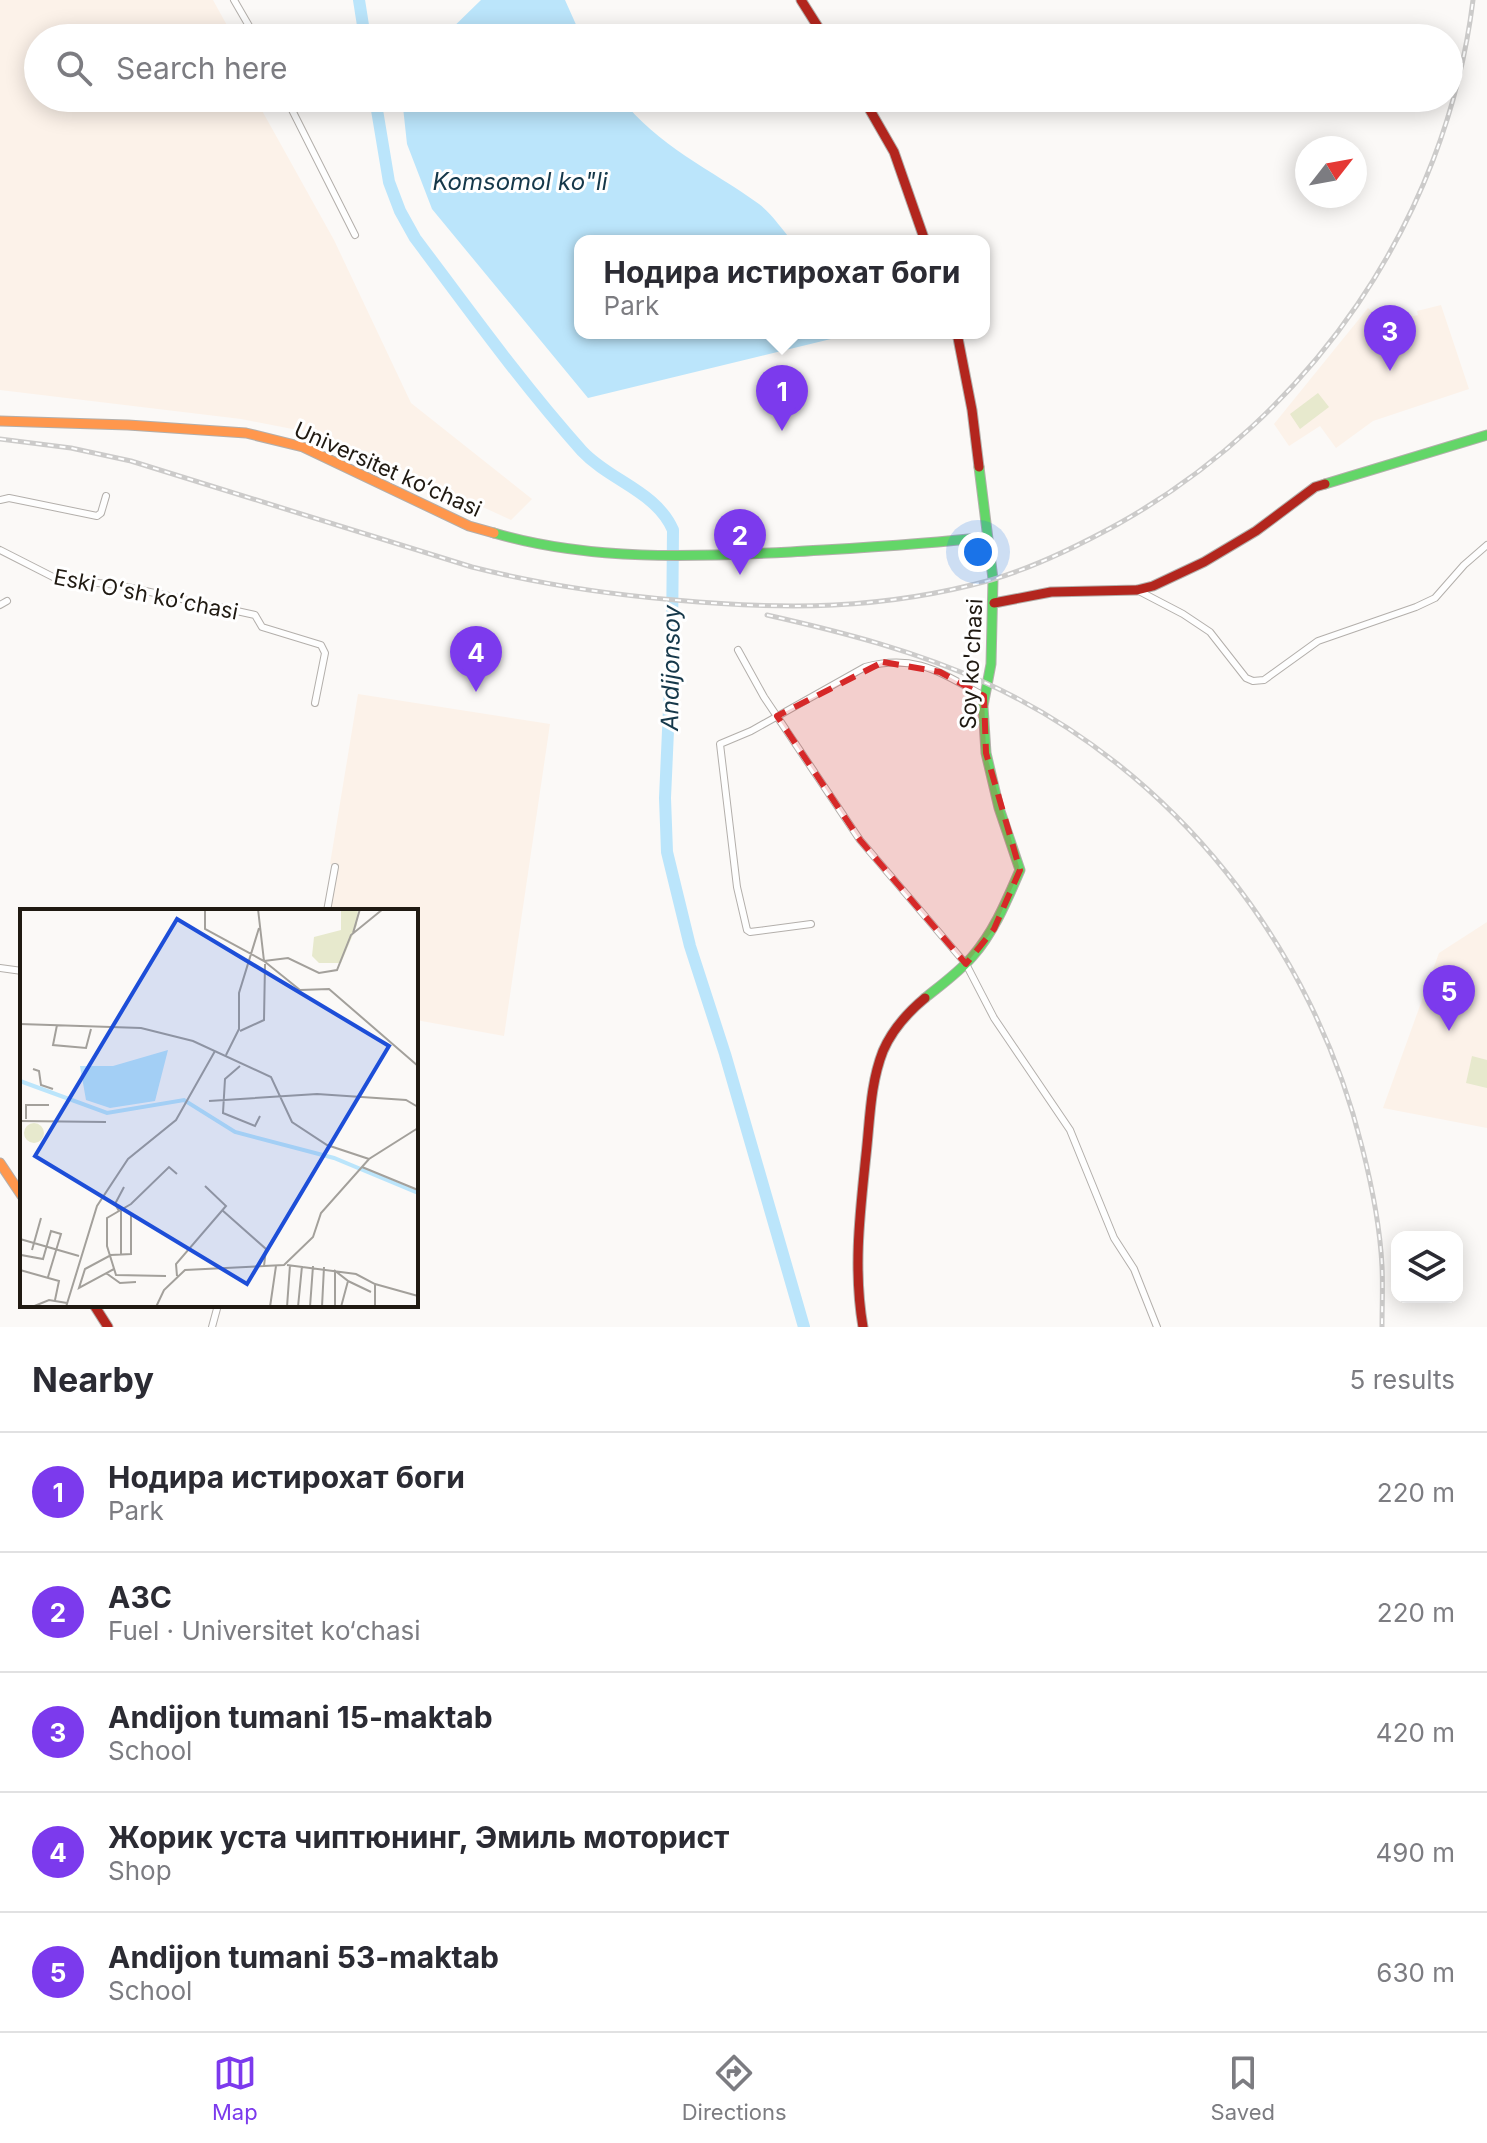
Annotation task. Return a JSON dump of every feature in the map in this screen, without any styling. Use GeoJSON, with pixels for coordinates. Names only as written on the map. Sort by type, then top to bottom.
{"type":"FeatureCollection","features":[{"type":"Feature","properties":{"kind":"main road"},"geometry":{"type":"LineString","coordinates":[[801,0],[816,24]]}},
{"type":"Feature","properties":{"kind":"main road"},"geometry":{"type":"LineString","coordinates":[[871,112],[894,152],[923,235]]}},
{"type":"Feature","properties":{"kind":"main road","name":"Soy ko'chasi"},"geometry":{"type":"LineString","coordinates":[[863,1327],[857,1262],[872,1091],[880,1061],[891,1036],[908,1015],[925,996],[966,964],[994,929],[1020,870],[999,808],[986,753],[984,696],[991,664],[994,603],[984,496],[958,339]]}},
{"type":"Feature","properties":{"kind":"main road","name":"Universitet kо‘chasi"},"geometry":{"type":"LineString","coordinates":[[0,421],[246,433],[303,447],[469,526],[521,541],[558,547],[688,557],[920,545],[986,537]]}},
{"type":"Feature","properties":{"kind":"main road"},"geometry":{"type":"LineString","coordinates":[[994,603],[1051,592],[1137,590],[1175,577],[1204,562],[1274,520],[1315,487],[1487,435]]}},
{"type":"Feature","properties":{"kind":"main road"},"geometry":{"type":"LineString","coordinates":[[0,1163],[20,1193]]}},
{"type":"Feature","properties":{"kind":"main road"},"geometry":{"type":"LineString","coordinates":[[95,1307],[108,1327]]}},
{"type":"Feature","properties":{"kind":"street"},"geometry":{"type":"LineString","coordinates":[[234,0],[248,24]]}},
{"type":"Feature","properties":{"kind":"street"},"geometry":{"type":"LineString","coordinates":[[293,112],[355,235]]}},
{"type":"Feature","properties":{"kind":"street"},"geometry":{"type":"LineString","coordinates":[[0,500],[9,498],[97,516],[101,513],[106,496]]}},
{"type":"Feature","properties":{"kind":"street"},"geometry":{"type":"LineString","coordinates":[[1137,590],[1210,632],[1246,678],[1264,680],[1318,641],[1435,598],[1464,565],[1487,545]]}},
{"type":"Feature","properties":{"kind":"street","name":"Eski Oʻsh koʻchasi"},"geometry":{"type":"LineString","coordinates":[[0,550],[57,579],[118,585],[255,615],[262,627],[321,645],[325,653],[315,703]]}},
{"type":"Feature","properties":{"kind":"street"},"geometry":{"type":"LineString","coordinates":[[738,650],[777,716],[860,840],[966,964],[994,1018],[1070,1130],[1113,1234],[1134,1269],[1157,1327]]}},
{"type":"Feature","properties":{"kind":"street"},"geometry":{"type":"LineString","coordinates":[[811,924],[750,932],[745,926],[737,887],[720,744],[751,731],[865,667],[883,662],[901,661],[940,672],[984,696]]}},
{"type":"Feature","properties":{"kind":"street"},"geometry":{"type":"LineString","coordinates":[[327,909],[335,867]]}},
{"type":"Feature","properties":{"kind":"street"},"geometry":{"type":"LineString","coordinates":[[0,968],[20,971]]}},
{"type":"Feature","properties":{"kind":"street"},"geometry":{"type":"LineString","coordinates":[[212,1327],[217,1307]]}},
{"type":"Feature","properties":{"kind":"highlighted area"},"geometry":{"type":"Polygon","coordinates":[[[883,662],[940,672],[984,696],[986,753],[1020,870],[994,929],[966,964],[860,840],[777,716],[883,662]]]}},
{"type":"Feature","properties":{"kind":"shaded area"},"geometry":{"type":"Polygon","coordinates":[[[0,0],[213,0],[226,24],[24,24],[24,112],[263,112],[334,240],[411,403],[532,499],[511,520],[328,436],[241,419],[0,390],[0,0]]]}},
{"type":"Feature","properties":{"kind":"shaded area"},"geometry":{"type":"Polygon","coordinates":[[[1441,305],[1469,389],[1373,421],[1336,448],[1320,426],[1289,446],[1274,424],[1368,308],[1384,323],[1418,315],[1417,311],[1441,305]]]}},
{"type":"Feature","properties":{"kind":"shaded area"},"geometry":{"type":"Polygon","coordinates":[[[358,694],[550,724],[504,1036],[418,1020],[418,909],[328,909],[335,866],[330,864],[358,694]]]}},
{"type":"Feature","properties":{"kind":"shaded area"},"geometry":{"type":"Polygon","coordinates":[[[1487,922],[1487,1128],[1383,1108],[1439,953],[1487,922]]]}},
{"type":"Feature","properties":{"kind":"green space"},"geometry":{"type":"Polygon","coordinates":[[[1318,393],[1329,407],[1300,429],[1290,414],[1318,393]]]}},
{"type":"Feature","properties":{"kind":"green space"},"geometry":{"type":"Polygon","coordinates":[[[1472,1056],[1487,1060],[1487,1088],[1466,1083],[1472,1056]]]}},
{"type":"Feature","properties":{"kind":"water"},"geometry":{"type":"Polygon","coordinates":[[[481,0],[565,0],[576,24],[456,24],[481,0]]]}},
{"type":"Feature","properties":{"kind":"water","name":"Komsomol ko\"li"},"geometry":{"type":"Polygon","coordinates":[[[404,112],[633,112],[668,143],[763,208],[787,235],[574,235],[574,339],[831,339],[588,398],[432,209],[407,144],[404,112]]]}},
{"type":"Feature","properties":{"kind":"waterway","name":"Andijonsoy"},"geometry":{"type":"LineString","coordinates":[[359,0],[363,24]]}},
{"type":"Feature","properties":{"kind":"waterway","name":"Andijonsoy"},"geometry":{"type":"LineString","coordinates":[[377,112],[389,182],[415,238],[517,373],[582,451],[656,505],[673,530],[665,798],[667,852],[690,946],[725,1054],[804,1327]]}},
{"type":"Feature","properties":{"kind":"railway"},"geometry":{"type":"LineString","coordinates":[[1463,54],[1473,0]]}},
{"type":"Feature","properties":{"kind":"railway"},"geometry":{"type":"LineString","coordinates":[[0,439],[71,448],[131,461],[472,567],[598,591],[649,598],[795,606],[872,602],[951,590],[1007,575],[1040,562],[1118,524],[1188,480],[1251,428],[1308,369],[1358,304],[1400,234],[1433,160],[1448,112]]}},
{"type":"Feature","properties":{"kind":"railway"},"geometry":{"type":"LineString","coordinates":[[767,615],[933,661],[986,683],[1054,720],[1118,764],[1175,815],[1226,873],[1271,935],[1309,1002],[1340,1073],[1362,1147],[1375,1206],[1382,1266],[1382,1327]]}},
{"type":"Feature","properties":{"kind":"traffic: fast"},"geometry":{"type":"LineString","coordinates":[[1325,484],[1487,435]]}},
{"type":"Feature","properties":{"kind":"traffic: fast"},"geometry":{"type":"LineString","coordinates":[[925,998],[961,968],[980,947],[1020,870],[999,808],[986,753],[983,706],[991,664],[993,579],[979,467]]}},
{"type":"Feature","properties":{"kind":"traffic: fast"},"geometry":{"type":"LineString","coordinates":[[494,533],[530,542],[604,553],[679,556],[840,549],[986,537]]}},
{"type":"Feature","properties":{"kind":"traffic: slow"},"geometry":{"type":"LineString","coordinates":[[0,421],[246,433],[303,447],[469,526],[494,533]]}},
{"type":"Feature","properties":{"kind":"traffic: slow"},"geometry":{"type":"LineString","coordinates":[[0,1163],[20,1193]]}},
{"type":"Feature","properties":{"kind":"traffic: jam"},"geometry":{"type":"LineString","coordinates":[[801,0],[816,24]]}},
{"type":"Feature","properties":{"kind":"traffic: jam"},"geometry":{"type":"LineString","coordinates":[[871,112],[894,152],[923,235]]}},
{"type":"Feature","properties":{"kind":"traffic: jam"},"geometry":{"type":"LineString","coordinates":[[958,339],[979,467]]}},
{"type":"Feature","properties":{"kind":"traffic: jam"},"geometry":{"type":"LineString","coordinates":[[994,603],[1051,592],[1137,590],[1153,586],[1204,562],[1256,531],[1315,487],[1325,484]]}},
{"type":"Feature","properties":{"kind":"traffic: jam"},"geometry":{"type":"LineString","coordinates":[[863,1327],[858,1284],[858,1241],[873,1089],[883,1051],[891,1036],[925,998]]}},
{"type":"Feature","properties":{"kind":"traffic: jam"},"geometry":{"type":"LineString","coordinates":[[95,1307],[108,1327]]}},
{"type":"Feature","properties":{"kind":"place","name":"Andijon tumani 15-maktab"},"geometry":{"type":"Point","coordinates":[1390,371]}},
{"type":"Feature","properties":{"kind":"place","name":"Нодира истирохат боги"},"geometry":{"type":"Point","coordinates":[782,431]}},
{"type":"Feature","properties":{"kind":"place","name":"АЗС"},"geometry":{"type":"Point","coordinates":[740,575]}},
{"type":"Feature","properties":{"kind":"place","name":"Жорик уста чиптюнинг, Эмиль моторист"},"geometry":{"type":"Point","coordinates":[476,692]}},
{"type":"Feature","properties":{"kind":"place","name":"Andijon tumani 53-maktab"},"geometry":{"type":"Point","coordinates":[1449,1031]}}]}
